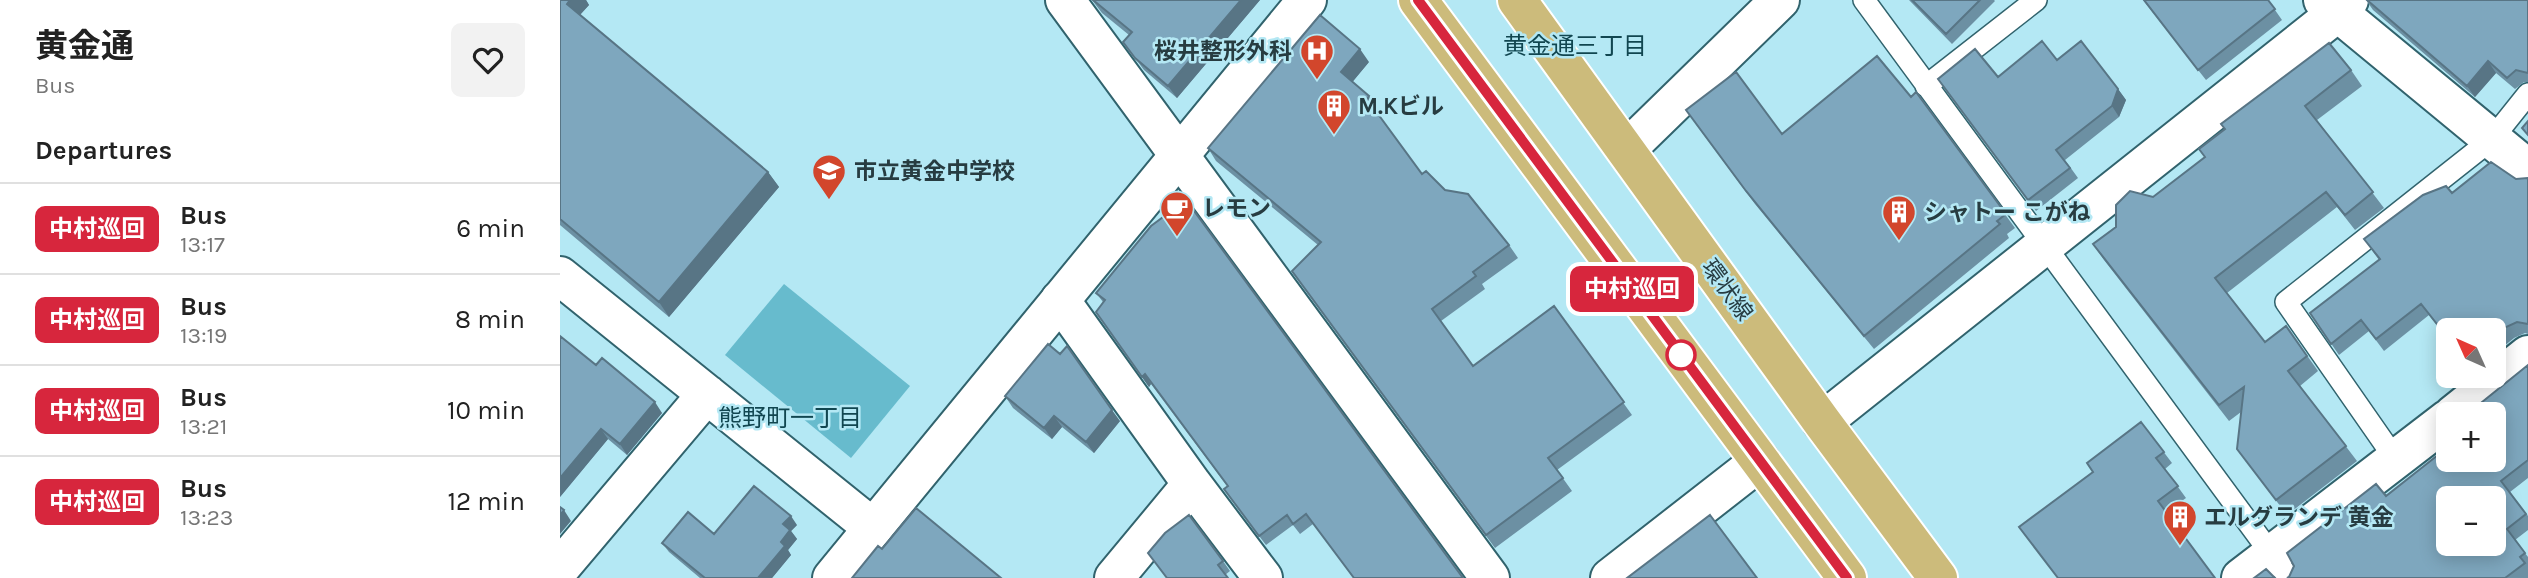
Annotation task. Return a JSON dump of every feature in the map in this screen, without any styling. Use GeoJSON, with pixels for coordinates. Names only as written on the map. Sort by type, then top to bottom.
{"type":"FeatureCollection","features":[{"type":"Feature","properties":{"kind":"main road"},"geometry":{"type":"LineString","coordinates":[[1418,0],[1847,578]]}},
{"type":"Feature","properties":{"kind":"main road","name":"環状線"},"geometry":{"type":"LineString","coordinates":[[1517,0],[1938,578]]}},
{"type":"Feature","properties":{"kind":"street"},"geometry":{"type":"LineString","coordinates":[[1065,0],[1490,578]]}},
{"type":"Feature","properties":{"kind":"street"},"geometry":{"type":"LineString","coordinates":[[832,578],[1307,0]]}},
{"type":"Feature","properties":{"kind":"street"},"geometry":{"type":"LineString","coordinates":[[1627,149],[1780,0]]}},
{"type":"Feature","properties":{"kind":"street"},"geometry":{"type":"LineString","coordinates":[[1822,422],[2043,246],[2337,4],[2528,169]]}},
{"type":"Feature","properties":{"kind":"street"},"geometry":{"type":"LineString","coordinates":[[560,276],[873,528]]}},
{"type":"Feature","properties":{"kind":"street"},"geometry":{"type":"LineString","coordinates":[[1060,300],[1263,578]]}},
{"type":"Feature","properties":{"kind":"street"},"geometry":{"type":"LineString","coordinates":[[2469,402],[2528,355]]}},
{"type":"Feature","properties":{"kind":"street"},"geometry":{"type":"LineString","coordinates":[[560,568],[707,394]]}},
{"type":"Feature","properties":{"kind":"street"},"geometry":{"type":"LineString","coordinates":[[2241,578],[2281,566],[2396,460],[2436,428]]}},
{"type":"Feature","properties":{"kind":"street"},"geometry":{"type":"LineString","coordinates":[[1610,578],[1760,461]]}},
{"type":"Feature","properties":{"kind":"street"},"geometry":{"type":"LineString","coordinates":[[1114,578],[1192,484]]}},
{"type":"Feature","properties":{"kind":"lane"},"geometry":{"type":"LineString","coordinates":[[1864,0],[2281,566]]}},
{"type":"Feature","properties":{"kind":"lane"},"geometry":{"type":"LineString","coordinates":[[1926,86],[2036,0]]}},
{"type":"Feature","properties":{"kind":"lane"},"geometry":{"type":"LineString","coordinates":[[2396,460],[2286,302],[2491,139],[2528,94]]}},
{"type":"Feature","properties":{"kind":"water"},"geometry":{"type":"Polygon","coordinates":[[[784,284],[910,386],[851,458],[725,355],[784,284]]]}},
{"type":"Feature","properties":{"kind":"building"},"geometry":{"type":"Polygon","coordinates":[[[560,0],[570,0],[567,4],[768,172],[659,302],[560,219],[560,0]]]}},
{"type":"Feature","properties":{"kind":"building"},"geometry":{"type":"Polygon","coordinates":[[[1093,0],[1241,0],[1168,86],[1135,58],[1123,42],[1132,32],[1093,0]]]}},
{"type":"Feature","properties":{"kind":"building"},"geometry":{"type":"Polygon","coordinates":[[[1912,0],[1980,0],[1946,34],[1912,0]]]}},
{"type":"Feature","properties":{"kind":"building"},"geometry":{"type":"Polygon","coordinates":[[[2144,0],[2268,0],[2275,9],[2198,70],[2144,0]]]}},
{"type":"Feature","properties":{"kind":"building"},"geometry":{"type":"Polygon","coordinates":[[[2367,0],[2528,0],[2528,73],[2516,70],[2507,78],[2488,61],[2467,86],[2367,0]]]}},
{"type":"Feature","properties":{"kind":"building"},"geometry":{"type":"Polygon","coordinates":[[[1320,15],[1360,49],[1341,72],[1369,96],[1367,99],[1422,174],[1426,171],[1445,190],[1468,194],[1509,245],[1473,272],[1476,276],[1432,309],[1473,366],[1554,306],[1624,402],[1548,458],[1563,478],[1486,535],[1292,271],[1321,242],[1208,148],[1320,15]]]}},
{"type":"Feature","properties":{"kind":"building"},"geometry":{"type":"Polygon","coordinates":[[[2042,41],[2057,60],[2081,41],[2118,89],[2112,106],[2056,150],[2070,168],[2028,200],[1938,79],[1975,49],[1998,77],[2042,41]]]}},
{"type":"Feature","properties":{"kind":"building"},"geometry":{"type":"Polygon","coordinates":[[[2329,43],[2351,70],[2305,106],[2373,192],[2345,215],[2326,192],[2215,278],[2265,342],[2286,326],[2307,356],[2288,371],[2346,446],[2276,500],[2237,449],[2244,387],[2219,405],[2093,244],[2116,227],[2116,205],[2130,191],[2153,197],[2205,157],[2199,149],[2225,129],[2221,124],[2329,43]]]}},
{"type":"Feature","properties":{"kind":"building"},"geometry":{"type":"Polygon","coordinates":[[[1877,56],[1911,97],[1916,92],[2006,214],[1997,221],[2000,224],[1864,336],[1746,191],[1686,110],[1736,72],[1782,134],[1877,56]]]}},
{"type":"Feature","properties":{"kind":"building"},"geometry":{"type":"Polygon","coordinates":[[[2528,121],[2528,135],[2522,128],[2528,121]]]}},
{"type":"Feature","properties":{"kind":"building"},"geometry":{"type":"Polygon","coordinates":[[[2491,162],[2516,179],[2528,178],[2528,324],[2517,322],[2506,327],[2506,318],[2436,318],[2436,323],[2421,304],[2376,339],[2361,320],[2331,344],[2310,313],[2380,259],[2364,239],[2423,195],[2446,186],[2452,193],[2491,162]]]}},
{"type":"Feature","properties":{"kind":"building"},"geometry":{"type":"Polygon","coordinates":[[[1186,200],[1463,578],[1354,578],[1306,514],[1293,524],[1287,515],[1259,536],[1224,489],[1228,486],[1145,374],[1142,377],[1096,312],[1105,300],[1096,293],[1151,226],[1186,200]]]}},
{"type":"Feature","properties":{"kind":"building"},"geometry":{"type":"Polygon","coordinates":[[[560,336],[596,365],[602,358],[655,402],[620,444],[601,429],[560,478],[560,336]]]}},
{"type":"Feature","properties":{"kind":"building"},"geometry":{"type":"Polygon","coordinates":[[[1048,344],[1060,354],[1067,346],[1112,410],[1086,442],[1054,416],[1044,428],[1005,396],[1048,344]]]}},
{"type":"Feature","properties":{"kind":"building"},"geometry":{"type":"Polygon","coordinates":[[[2528,365],[2528,460],[2501,481],[2505,486],[2436,486],[2436,556],[2506,556],[2506,488],[2526,514],[2507,529],[2525,553],[2520,557],[2525,563],[2505,578],[2287,578],[2294,566],[2287,553],[2376,484],[2386,496],[2436,456],[2436,472],[2506,472],[2506,402],[2482,402],[2499,388],[2506,388],[2506,383],[2528,365]]]}},
{"type":"Feature","properties":{"kind":"building"},"geometry":{"type":"Polygon","coordinates":[[[2141,422],[2164,452],[2156,458],[2178,486],[2158,501],[2215,578],[2058,578],[2019,527],[2093,472],[2087,463],[2141,422]]]}},
{"type":"Feature","properties":{"kind":"building"},"geometry":{"type":"Polygon","coordinates":[[[754,486],[791,516],[783,524],[790,530],[781,542],[785,546],[758,578],[705,578],[662,543],[688,512],[714,534],[754,486]]]}},
{"type":"Feature","properties":{"kind":"building"},"geometry":{"type":"Polygon","coordinates":[[[916,508],[1001,578],[852,578],[878,546],[882,549],[916,508]]]}},
{"type":"Feature","properties":{"kind":"building"},"geometry":{"type":"Polygon","coordinates":[[[1189,515],[1223,561],[1218,565],[1228,578],[1167,578],[1148,553],[1165,533],[1189,515]]]}},
{"type":"Feature","properties":{"kind":"building"},"geometry":{"type":"Polygon","coordinates":[[[1710,515],[1757,578],[1627,578],[1710,515]]]}},
{"type":"Feature","properties":{"kind":"building"},"geometry":{"type":"Polygon","coordinates":[[[2266,569],[2275,578],[2254,578],[2266,569]]]}},
{"type":"Feature","properties":{"kind":"bus line","name":"中村巡回"},"geometry":{"type":"LineString","coordinates":[[1418,0],[1847,578]]}},
{"type":"Feature","properties":{"kind":"place","name":"桜井整形外科"},"geometry":{"type":"Point","coordinates":[1317,81]}},
{"type":"Feature","properties":{"kind":"place","name":"M.Kビル"},"geometry":{"type":"Point","coordinates":[1334,136]}},
{"type":"Feature","properties":{"kind":"place","name":"市立黄金中学校"},"geometry":{"type":"Point","coordinates":[829,201]}},
{"type":"Feature","properties":{"kind":"place","name":"レモン"},"geometry":{"type":"Point","coordinates":[1177,238]}},
{"type":"Feature","properties":{"kind":"place","name":"シャトー こがね"},"geometry":{"type":"Point","coordinates":[1899,242]}},
{"type":"Feature","properties":{"kind":"place","name":"エルグランデ 黄金"},"geometry":{"type":"Point","coordinates":[2180,547]}},
{"type":"Feature","properties":{"kind":"district","name":"黄金通三丁目"},"geometry":{"type":"Point","coordinates":[1575,46]}},
{"type":"Feature","properties":{"kind":"district","name":"熊野町一丁目"},"geometry":{"type":"Point","coordinates":[790,418]}}]}
